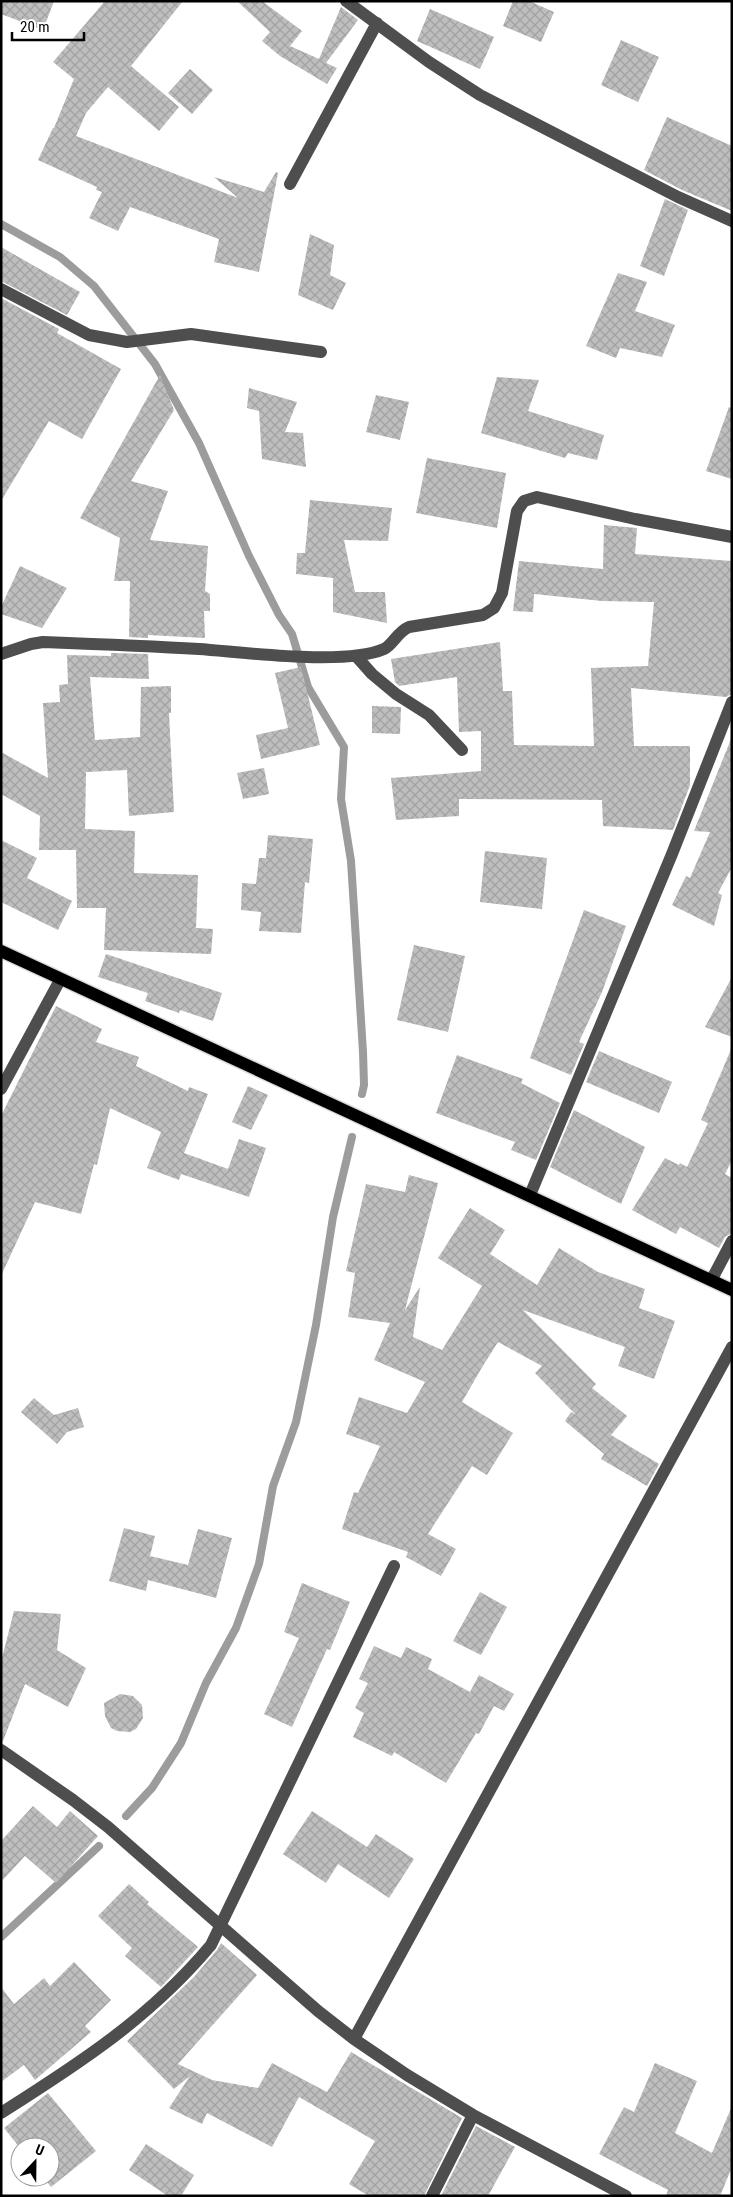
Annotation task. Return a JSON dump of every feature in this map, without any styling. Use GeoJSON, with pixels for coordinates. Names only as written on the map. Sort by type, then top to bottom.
{"type":"FeatureCollection","features":[{"type":"Feature","properties":{"kind":"main road"},"geometry":{"type":"LineString","coordinates":[[1,951],[60,980],[712,1279],[732,1290]]}},
{"type":"Feature","properties":{"kind":"street"},"geometry":{"type":"LineString","coordinates":[[346,1],[429,62],[480,95],[670,193],[732,221]]}},
{"type":"Feature","properties":{"kind":"street"},"geometry":{"type":"LineString","coordinates":[[290,184],[377,22]]}},
{"type":"Feature","properties":{"kind":"street"},"geometry":{"type":"LineString","coordinates":[[1,289],[89,335],[128,342],[192,334],[321,352]]}},
{"type":"Feature","properties":{"kind":"street"},"geometry":{"type":"LineString","coordinates":[[1,654],[43,642],[138,645],[291,656],[356,656],[384,649],[402,630],[409,627],[483,614],[494,608],[502,592],[515,517],[519,506],[529,499],[537,497],[635,519],[732,536]]}},
{"type":"Feature","properties":{"kind":"street"},"geometry":{"type":"LineString","coordinates":[[356,656],[384,684],[429,715],[462,750]]}},
{"type":"Feature","properties":{"kind":"street"},"geometry":{"type":"LineString","coordinates":[[530,1195],[672,854],[732,702]]}},
{"type":"Feature","properties":{"kind":"street"},"geometry":{"type":"LineString","coordinates":[[1,1089],[60,980]]}},
{"type":"Feature","properties":{"kind":"street"},"geometry":{"type":"LineString","coordinates":[[712,1279],[732,1241]]}},
{"type":"Feature","properties":{"kind":"street"},"geometry":{"type":"LineString","coordinates":[[354,2039],[732,1347]]}},
{"type":"Feature","properties":{"kind":"street"},"geometry":{"type":"LineString","coordinates":[[1,2113],[90,2055],[133,2024],[188,1973],[211,1945],[394,1566]]}},
{"type":"Feature","properties":{"kind":"street"},"geometry":{"type":"LineString","coordinates":[[1,1750],[108,1827],[318,2011],[354,2039],[473,2115],[626,2196]]}},
{"type":"Feature","properties":{"kind":"street"},"geometry":{"type":"LineString","coordinates":[[432,2196],[473,2115]]}},
{"type":"Feature","properties":{"kind":"building"},"geometry":{"type":"Polygon","coordinates":[[[1,1],[54,1],[43,30],[1,14],[1,1]]]}},
{"type":"Feature","properties":{"kind":"building"},"geometry":{"type":"Polygon","coordinates":[[[105,1],[183,1],[131,66],[179,107],[159,131],[108,87],[86,113],[76,136],[238,198],[214,177],[264,192],[276,172],[278,173],[259,272],[214,262],[219,239],[130,207],[118,231],[89,218],[102,192],[96,190],[97,187],[38,160],[54,128],[74,79],[53,62],[105,1]]]}},
{"type":"Feature","properties":{"kind":"building"},"geometry":{"type":"Polygon","coordinates":[[[237,1],[262,1],[302,31],[290,46],[319,59],[341,7],[358,20],[326,63],[337,68],[327,84],[280,56],[262,41],[270,32],[237,1]]]}},
{"type":"Feature","properties":{"kind":"building"},"geometry":{"type":"Polygon","coordinates":[[[513,1],[529,1],[554,12],[541,42],[503,26],[513,1]]]}},
{"type":"Feature","properties":{"kind":"building"},"geometry":{"type":"Polygon","coordinates":[[[430,9],[494,37],[480,69],[417,41],[430,9]]]}},
{"type":"Feature","properties":{"kind":"building"},"geometry":{"type":"Polygon","coordinates":[[[621,40],[659,57],[638,102],[601,85],[621,40]]]}},
{"type":"Feature","properties":{"kind":"building"},"geometry":{"type":"Polygon","coordinates":[[[190,69],[213,90],[192,114],[168,93],[190,69]]]}},
{"type":"Feature","properties":{"kind":"building"},"geometry":{"type":"Polygon","coordinates":[[[667,117],[732,146],[732,211],[682,190],[644,170],[667,117]]]}},
{"type":"Feature","properties":{"kind":"building"},"geometry":{"type":"Polygon","coordinates":[[[665,199],[688,210],[664,276],[640,266],[665,199]]]}},
{"type":"Feature","properties":{"kind":"building"},"geometry":{"type":"Polygon","coordinates":[[[310,234],[334,245],[330,275],[346,283],[333,310],[298,295],[310,234]]]}},
{"type":"Feature","properties":{"kind":"building"},"geometry":{"type":"Polygon","coordinates":[[[1,247],[80,292],[67,315],[1,281],[1,247]]]}},
{"type":"Feature","properties":{"kind":"building"},"geometry":{"type":"Polygon","coordinates":[[[618,273],[647,282],[635,311],[675,325],[662,357],[620,348],[616,358],[586,346],[618,273]]]}},
{"type":"Feature","properties":{"kind":"building"},"geometry":{"type":"Polygon","coordinates":[[[1,298],[59,329],[57,333],[121,369],[82,439],[49,421],[1,501],[1,298]]]}},
{"type":"Feature","properties":{"kind":"building"},"geometry":{"type":"Polygon","coordinates":[[[160,375],[174,410],[131,481],[168,491],[150,540],[208,546],[205,591],[210,594],[210,611],[204,611],[205,638],[148,635],[148,638],[129,637],[130,581],[114,581],[120,538],[80,518],[160,375]]]}},
{"type":"Feature","properties":{"kind":"building"},"geometry":{"type":"Polygon","coordinates":[[[497,377],[539,380],[528,411],[604,435],[597,460],[568,453],[565,458],[481,433],[497,377]]]}},
{"type":"Feature","properties":{"kind":"building"},"geometry":{"type":"Polygon","coordinates":[[[249,388],[297,402],[285,432],[303,433],[306,467],[262,459],[259,411],[247,408],[249,388]]]}},
{"type":"Feature","properties":{"kind":"building"},"geometry":{"type":"Polygon","coordinates":[[[376,395],[409,402],[400,440],[366,432],[376,395]]]}},
{"type":"Feature","properties":{"kind":"building"},"geometry":{"type":"Polygon","coordinates":[[[729,407],[732,408],[732,479],[706,471],[729,407]]]}},
{"type":"Feature","properties":{"kind":"building"},"geometry":{"type":"Polygon","coordinates":[[[427,458],[506,473],[497,528],[416,513],[427,458]]]}},
{"type":"Feature","properties":{"kind":"building"},"geometry":{"type":"Polygon","coordinates":[[[310,500],[392,508],[388,541],[344,540],[355,592],[385,592],[387,623],[333,612],[333,578],[296,574],[297,553],[305,553],[310,500]]]}},
{"type":"Feature","properties":{"kind":"building"},"geometry":{"type":"Polygon","coordinates":[[[604,525],[637,528],[635,554],[732,561],[732,694],[726,697],[631,688],[634,746],[690,746],[690,785],[673,830],[603,826],[602,800],[459,799],[459,816],[396,820],[391,778],[481,771],[481,731],[459,732],[457,677],[399,686],[395,682],[391,659],[500,642],[503,691],[512,691],[514,745],[594,746],[591,668],[648,666],[654,602],[602,601],[534,594],[533,612],[513,611],[519,561],[603,569],[604,525]]]}},
{"type":"Feature","properties":{"kind":"building"},"geometry":{"type":"Polygon","coordinates":[[[20,566],[67,588],[42,628],[1,614],[1,607],[20,566]]]}},
{"type":"Feature","properties":{"kind":"building"},"geometry":{"type":"Polygon","coordinates":[[[111,653],[148,654],[149,679],[90,677],[95,740],[140,737],[141,687],[171,686],[171,713],[169,713],[174,812],[129,816],[127,770],[86,772],[85,829],[135,831],[134,873],[198,875],[196,928],[213,929],[211,954],[104,950],[106,908],[77,908],[76,850],[39,850],[40,816],[1,794],[1,752],[48,778],[43,703],[60,702],[59,685],[68,684],[67,655],[111,656],[111,653]]]}},
{"type":"Feature","properties":{"kind":"building"},"geometry":{"type":"Polygon","coordinates":[[[301,667],[320,745],[261,759],[256,735],[288,728],[275,673],[301,667]]]}},
{"type":"Feature","properties":{"kind":"building"},"geometry":{"type":"Polygon","coordinates":[[[372,706],[401,707],[400,734],[372,733],[372,706]]]}},
{"type":"Feature","properties":{"kind":"building"},"geometry":{"type":"Polygon","coordinates":[[[731,739],[732,867],[718,893],[722,895],[714,926],[672,905],[686,876],[690,878],[710,832],[694,831],[731,739]]]}},
{"type":"Feature","properties":{"kind":"building"},"geometry":{"type":"Polygon","coordinates":[[[264,768],[269,794],[243,799],[237,773],[264,768]]]}},
{"type":"Feature","properties":{"kind":"building"},"geometry":{"type":"Polygon","coordinates":[[[268,835],[313,839],[309,883],[305,882],[301,933],[259,931],[261,912],[241,910],[242,883],[256,884],[259,858],[266,858],[268,835]]]}},
{"type":"Feature","properties":{"kind":"building"},"geometry":{"type":"Polygon","coordinates":[[[1,840],[37,858],[27,878],[72,901],[58,930],[1,902],[1,840]]]}},
{"type":"Feature","properties":{"kind":"building"},"geometry":{"type":"Polygon","coordinates":[[[485,851],[547,858],[542,909],[480,902],[485,851]]]}},
{"type":"Feature","properties":{"kind":"building"},"geometry":{"type":"Polygon","coordinates":[[[584,910],[626,926],[602,992],[579,1042],[584,1044],[571,1075],[530,1058],[584,910]]]}},
{"type":"Feature","properties":{"kind":"building"},"geometry":{"type":"Polygon","coordinates":[[[414,945],[465,956],[448,1032],[397,1020],[414,945]]]}},
{"type":"Feature","properties":{"kind":"building"},"geometry":{"type":"Polygon","coordinates":[[[106,954],[222,993],[213,1021],[180,1010],[179,1013],[145,1001],[148,993],[98,977],[106,954]]]}},
{"type":"Feature","properties":{"kind":"building"},"geometry":{"type":"Polygon","coordinates":[[[732,977],[732,1037],[705,1027],[732,977]]]}},
{"type":"Feature","properties":{"kind":"building"},"geometry":{"type":"Polygon","coordinates":[[[56,1006],[102,1029],[96,1042],[139,1057],[136,1066],[188,1091],[189,1087],[208,1094],[184,1153],[228,1169],[239,1139],[266,1148],[249,1197],[181,1174],[179,1180],[147,1168],[161,1132],[110,1108],[97,1165],[94,1164],[81,1214],[35,1202],[1,1276],[1,1116],[56,1006]]]}},
{"type":"Feature","properties":{"kind":"building"},"geometry":{"type":"Polygon","coordinates":[[[732,1047],[732,1160],[725,1174],[732,1178],[732,1233],[725,1237],[719,1248],[680,1227],[676,1234],[632,1210],[665,1158],[687,1167],[708,1123],[701,1120],[732,1047]]]}},
{"type":"Feature","properties":{"kind":"building"},"geometry":{"type":"Polygon","coordinates":[[[599,1051],[672,1082],[659,1113],[586,1082],[599,1051]]]}},
{"type":"Feature","properties":{"kind":"building"},"geometry":{"type":"Polygon","coordinates":[[[457,1055],[523,1079],[521,1083],[560,1103],[536,1160],[511,1150],[515,1142],[436,1113],[457,1055]]]}},
{"type":"Feature","properties":{"kind":"building"},"geometry":{"type":"Polygon","coordinates":[[[248,1086],[268,1095],[251,1130],[232,1122],[248,1086]]]}},
{"type":"Feature","properties":{"kind":"building"},"geometry":{"type":"Polygon","coordinates":[[[574,1110],[645,1147],[621,1204],[550,1167],[574,1110]]]}},
{"type":"Feature","properties":{"kind":"building"},"geometry":{"type":"Polygon","coordinates":[[[409,1175],[438,1183],[405,1310],[420,1287],[413,1337],[442,1350],[482,1286],[438,1258],[470,1208],[505,1230],[490,1254],[537,1285],[559,1248],[598,1272],[645,1289],[639,1308],[675,1321],[654,1379],[618,1366],[625,1347],[523,1310],[596,1384],[592,1388],[627,1416],[611,1435],[659,1464],[647,1486],[601,1459],[604,1454],[565,1421],[571,1412],[576,1415],[535,1373],[542,1366],[498,1342],[462,1402],[513,1433],[487,1475],[472,1466],[428,1534],[456,1549],[441,1576],[406,1557],[408,1552],[342,1529],[354,1492],[358,1493],[380,1446],[346,1434],[359,1397],[407,1413],[425,1382],[374,1360],[390,1323],[348,1317],[355,1273],[346,1271],[366,1184],[405,1192],[409,1175]]]}},
{"type":"Feature","properties":{"kind":"building"},"geometry":{"type":"Polygon","coordinates":[[[34,1398],[54,1415],[78,1408],[84,1427],[67,1432],[57,1444],[21,1412],[34,1398]]]}},
{"type":"Feature","properties":{"kind":"building"},"geometry":{"type":"Polygon","coordinates":[[[124,1528],[155,1536],[150,1556],[188,1565],[198,1529],[232,1538],[216,1598],[148,1580],[146,1591],[109,1581],[124,1528]]]}},
{"type":"Feature","properties":{"kind":"building"},"geometry":{"type":"Polygon","coordinates":[[[302,1583],[350,1602],[330,1650],[327,1649],[292,1727],[264,1714],[299,1638],[284,1632],[302,1583]]]}},
{"type":"Feature","properties":{"kind":"building"},"geometry":{"type":"Polygon","coordinates":[[[480,1592],[507,1607],[481,1655],[453,1641],[480,1592]]]}},
{"type":"Feature","properties":{"kind":"building"},"geometry":{"type":"Polygon","coordinates":[[[14,1611],[61,1614],[57,1650],[86,1668],[68,1707],[25,1684],[3,1741],[1,1741],[1,1662],[14,1611]]]}},
{"type":"Feature","properties":{"kind":"building"},"geometry":{"type":"Polygon","coordinates":[[[374,1646],[401,1658],[406,1647],[432,1659],[428,1669],[470,1692],[479,1675],[514,1694],[504,1711],[494,1706],[479,1734],[476,1733],[446,1783],[394,1752],[392,1756],[353,1737],[364,1713],[355,1708],[368,1683],[359,1679],[374,1646]]]}},
{"type":"Feature","properties":{"kind":"building"},"geometry":{"type":"Polygon","coordinates":[[[120,1694],[133,1696],[142,1705],[143,1718],[136,1729],[130,1732],[117,1731],[111,1728],[105,1716],[104,1703],[120,1694]]]}},
{"type":"Feature","properties":{"kind":"building"},"geometry":{"type":"Polygon","coordinates":[[[33,1806],[57,1827],[70,1811],[98,1836],[56,1883],[25,1856],[1,1882],[1,1841],[33,1806]]]}},
{"type":"Feature","properties":{"kind":"building"},"geometry":{"type":"Polygon","coordinates":[[[312,1811],[367,1847],[376,1834],[414,1859],[389,1898],[338,1864],[326,1883],[283,1854],[312,1811]]]}},
{"type":"Feature","properties":{"kind":"building"},"geometry":{"type":"Polygon","coordinates":[[[129,1884],[149,1902],[147,1904],[198,1947],[161,1987],[125,1956],[132,1948],[98,1916],[129,1884]]]}},
{"type":"Feature","properties":{"kind":"building"},"geometry":{"type":"Polygon","coordinates":[[[221,1943],[257,1975],[178,2064],[212,2080],[258,2088],[272,2063],[327,2092],[351,2052],[462,2118],[424,2196],[369,2196],[349,2184],[375,2141],[299,2097],[272,2147],[207,2113],[202,2124],[169,2108],[190,2076],[174,2089],[127,2041],[194,1977],[221,1943]]]}},
{"type":"Feature","properties":{"kind":"building"},"geometry":{"type":"Polygon","coordinates":[[[74,1962],[111,2000],[85,2026],[91,2032],[35,2080],[24,2065],[1,2082],[1,1987],[14,2004],[44,1978],[50,1986],[74,1962]]]}},
{"type":"Feature","properties":{"kind":"building"},"geometry":{"type":"Polygon","coordinates":[[[655,2063],[697,2081],[675,2133],[712,2153],[732,2106],[732,2167],[720,2196],[666,2196],[668,2190],[599,2154],[624,2107],[634,2112],[655,2063]]]}},
{"type":"Feature","properties":{"kind":"building"},"geometry":{"type":"Polygon","coordinates":[[[48,2093],[96,2151],[60,2180],[60,2137],[11,2137],[4,2128],[48,2093]]]}},
{"type":"Feature","properties":{"kind":"building"},"geometry":{"type":"Polygon","coordinates":[[[476,2126],[515,2147],[488,2196],[441,2196],[476,2126]]]}},
{"type":"Feature","properties":{"kind":"building"},"geometry":{"type":"Polygon","coordinates":[[[146,2144],[194,2175],[181,2196],[168,2196],[129,2170],[146,2144]]]}},
{"type":"Feature","properties":{"kind":"waterway"},"geometry":{"type":"LineString","coordinates":[[1,224],[60,257],[94,286],[155,364],[199,443],[249,556],[279,615],[292,634],[308,687],[344,747],[341,799],[351,861],[363,1052],[364,1085],[362,1094]]}},
{"type":"Feature","properties":{"kind":"waterway"},"geometry":{"type":"LineString","coordinates":[[126,1816],[152,1788],[181,1743],[206,1683],[236,1628],[259,1564],[273,1486],[296,1422],[316,1325],[333,1217],[352,1137]]}},
{"type":"Feature","properties":{"kind":"waterway"},"geometry":{"type":"LineString","coordinates":[[1,1937],[99,1846]]}}]}
